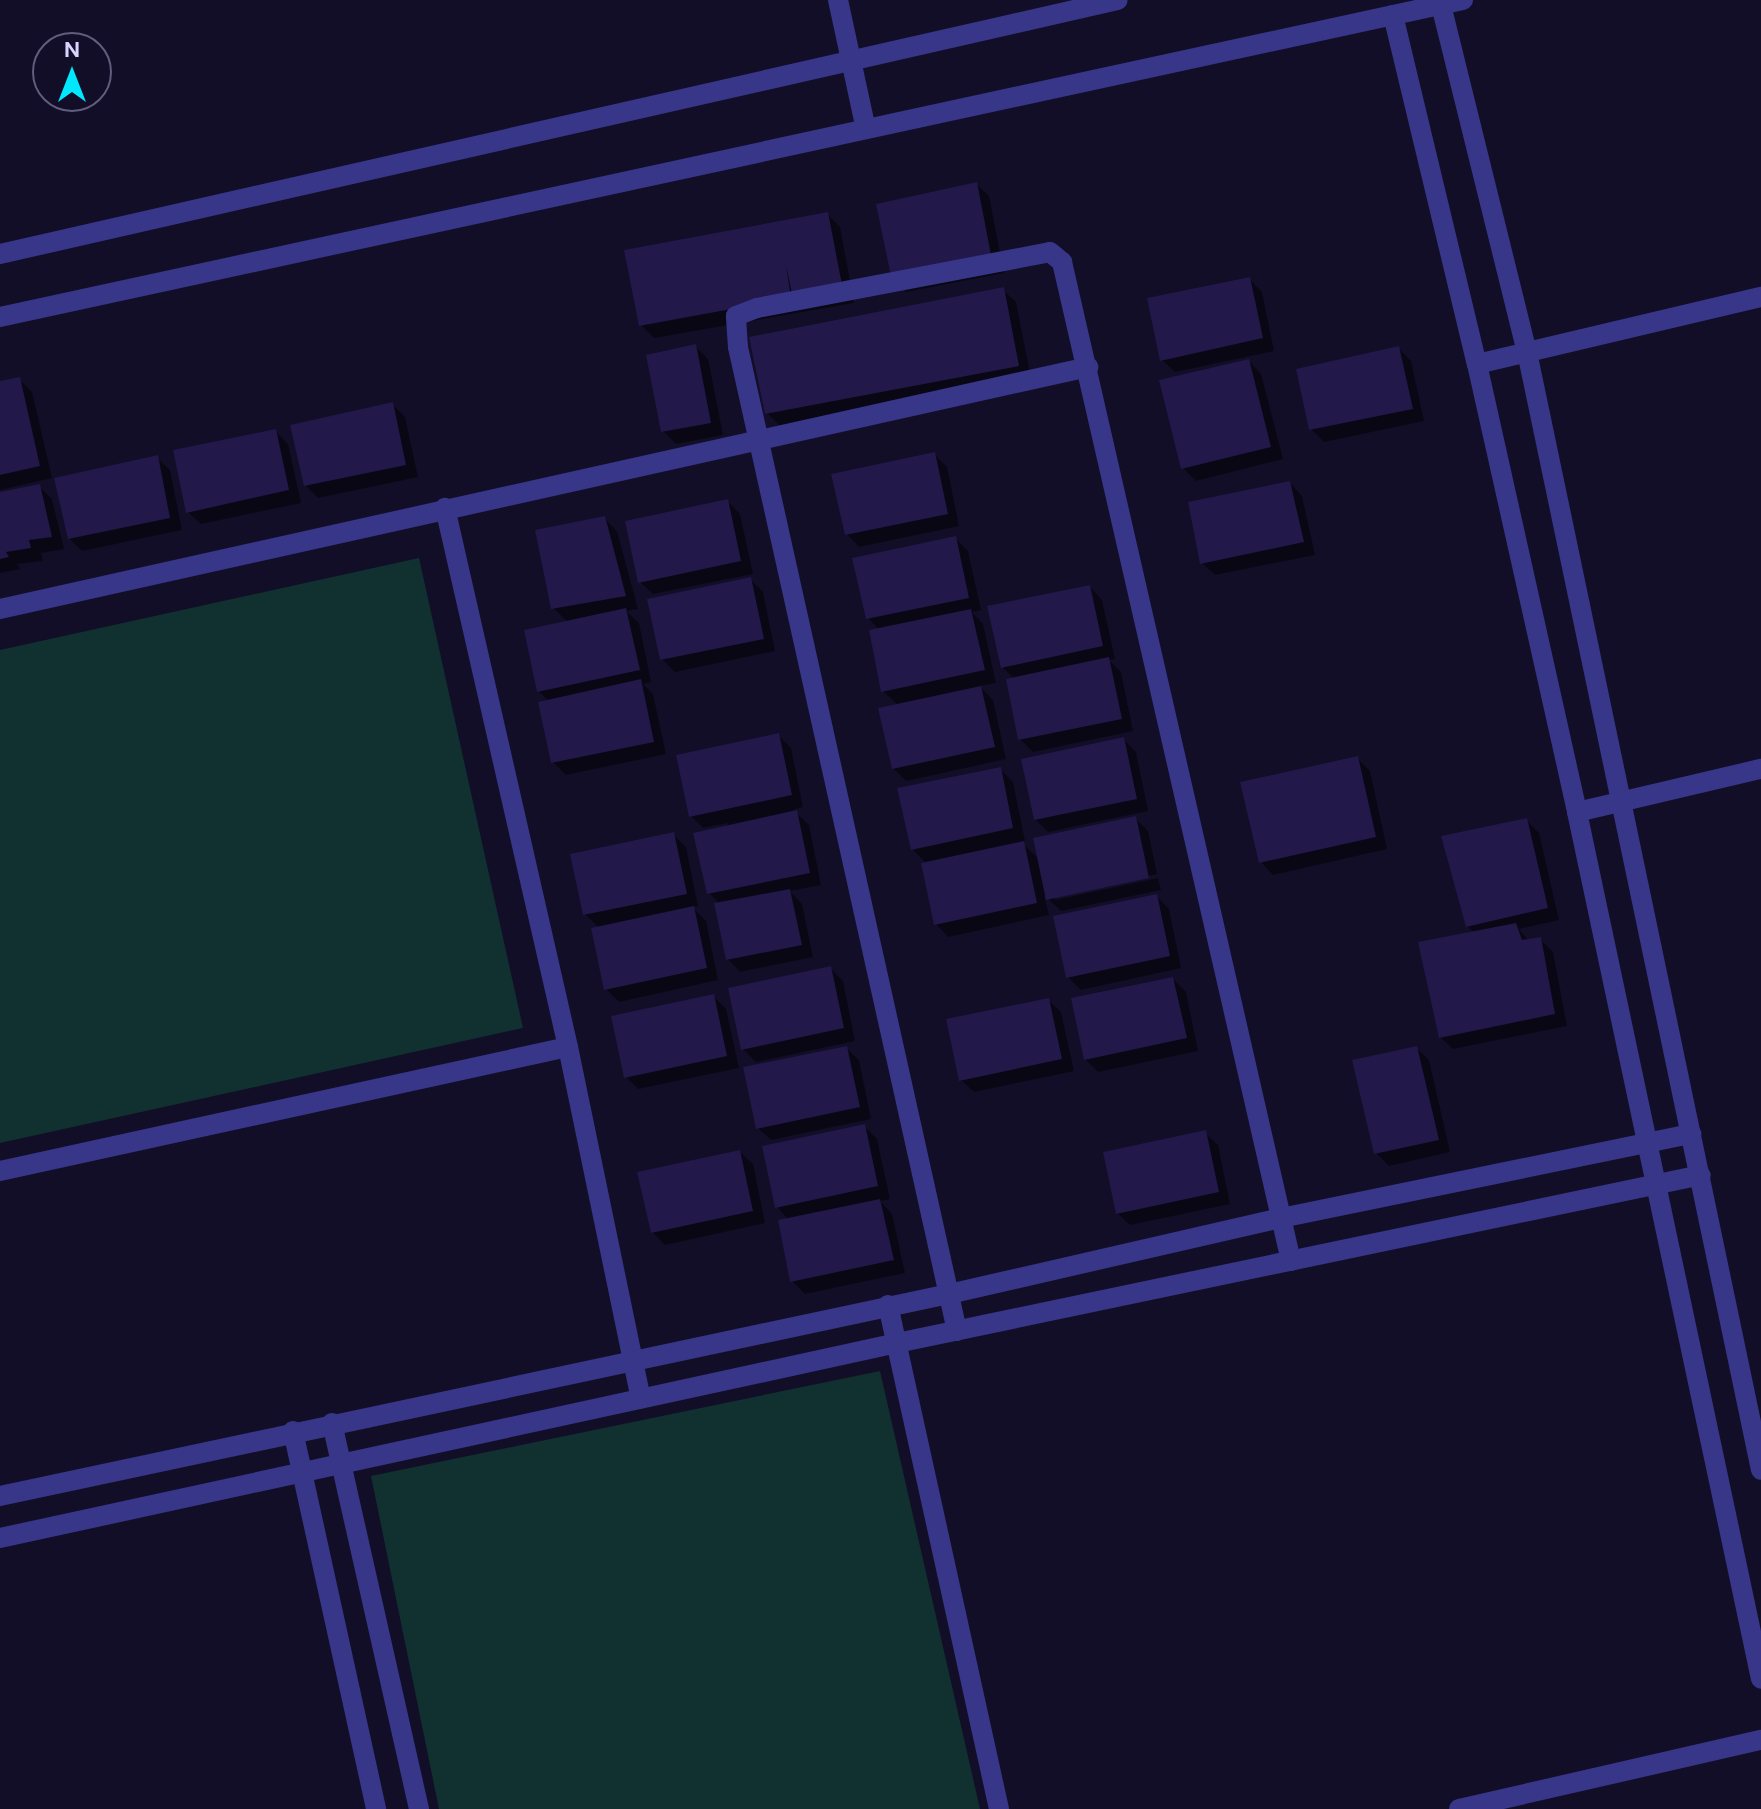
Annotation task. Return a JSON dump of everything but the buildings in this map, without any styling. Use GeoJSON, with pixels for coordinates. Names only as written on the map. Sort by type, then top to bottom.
{"type":"FeatureCollection","features":[{"type":"Feature","properties":{"kind":"street"},"geometry":{"type":"LineString","coordinates":[[838,0],[866,129]]}},
{"type":"Feature","properties":{"kind":"street"},"geometry":{"type":"LineString","coordinates":[[0,254],[1118,0]]}},
{"type":"Feature","properties":{"kind":"street"},"geometry":{"type":"LineString","coordinates":[[0,317],[1463,0]]}},
{"type":"Feature","properties":{"kind":"street"},"geometry":{"type":"LineString","coordinates":[[1441,5],[1527,352],[1624,801],[1761,1470]]}},
{"type":"Feature","properties":{"kind":"street"},"geometry":{"type":"LineString","coordinates":[[1393,15],[1477,364],[1577,812],[1761,1679]]}},
{"type":"Feature","properties":{"kind":"street"},"geometry":{"type":"LineString","coordinates":[[957,1331],[735,328],[736,316],[757,308],[1050,252],[1062,262],[1291,1261]]}},
{"type":"Feature","properties":{"kind":"street"},"geometry":{"type":"LineString","coordinates":[[1477,364],[1761,297]]}},
{"type":"Feature","properties":{"kind":"street"},"geometry":{"type":"LineString","coordinates":[[0,609],[1088,367]]}},
{"type":"Feature","properties":{"kind":"street"},"geometry":{"type":"LineString","coordinates":[[445,508],[568,1047],[641,1398]]}},
{"type":"Feature","properties":{"kind":"street"},"geometry":{"type":"LineString","coordinates":[[1577,812],[1761,769]]}},
{"type":"Feature","properties":{"kind":"street"},"geometry":{"type":"LineString","coordinates":[[0,1171],[568,1047]]}},
{"type":"Feature","properties":{"kind":"street"},"geometry":{"type":"LineString","coordinates":[[0,1496],[293,1431],[949,1294],[1281,1218],[1691,1134]]}},
{"type":"Feature","properties":{"kind":"street"},"geometry":{"type":"LineString","coordinates":[[0,1538],[897,1343],[1701,1175]]}},
{"type":"Feature","properties":{"kind":"street"},"geometry":{"type":"LineString","coordinates":[[888,1305],[999,1809]]}},
{"type":"Feature","properties":{"kind":"street"},"geometry":{"type":"LineString","coordinates":[[332,1423],[419,1809]]}},
{"type":"Feature","properties":{"kind":"street"},"geometry":{"type":"LineString","coordinates":[[293,1431],[376,1809]]}},
{"type":"Feature","properties":{"kind":"street"},"geometry":{"type":"LineString","coordinates":[[1459,1809],[1761,1740]]}},
{"type":"Feature","properties":{"kind":"green space"},"geometry":{"type":"Polygon","coordinates":[[[419,558],[523,1028],[0,1143],[0,650],[419,558]]]}},
{"type":"Feature","properties":{"kind":"green space"},"geometry":{"type":"Polygon","coordinates":[[[880,1371],[980,1809],[439,1809],[371,1476],[880,1371]]]}}]}
